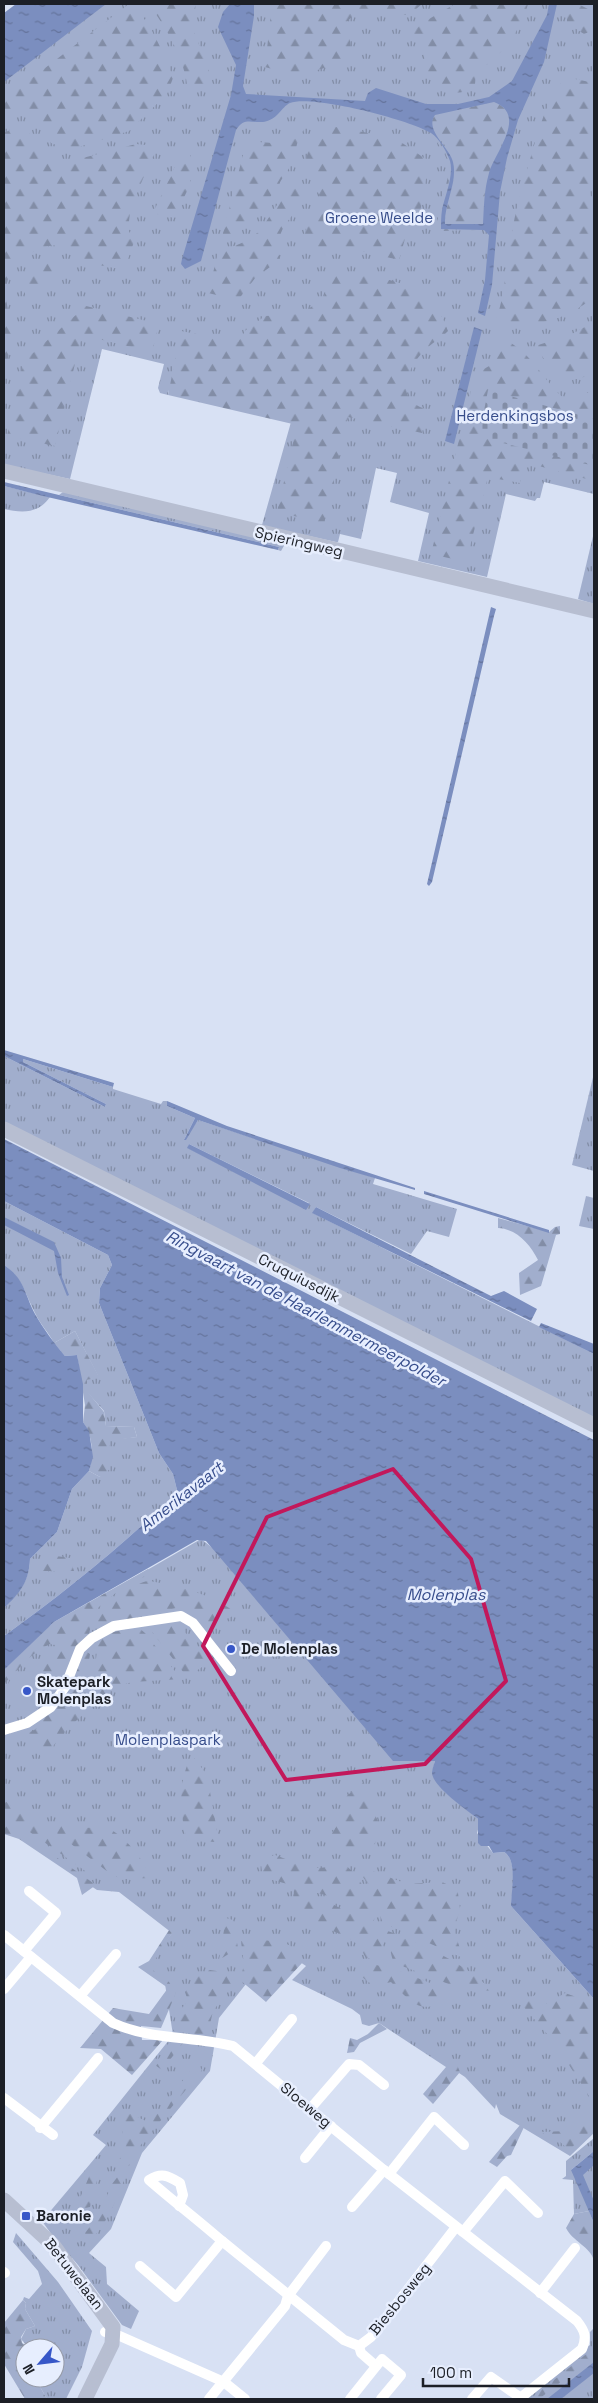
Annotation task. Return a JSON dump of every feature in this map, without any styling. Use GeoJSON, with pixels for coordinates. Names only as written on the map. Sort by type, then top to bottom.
{"type":"FeatureCollection","features":[{"type":"Feature","properties":{"kind":"street","name":"Spieringweg"},"geometry":{"type":"LineString","coordinates":[[4,471],[594,611]]}},
{"type":"Feature","properties":{"kind":"street","name":"Cruquiusdijk"},"geometry":{"type":"LineString","coordinates":[[4,1129],[594,1426]]}},
{"type":"Feature","properties":{"kind":"street"},"geometry":{"type":"LineString","coordinates":[[4,1730],[27,1723],[51,1707],[65,1687],[80,1649],[92,1638],[114,1626],[181,1616],[193,1623],[231,1671]]}},
{"type":"Feature","properties":{"kind":"street"},"geometry":{"type":"LineString","coordinates":[[4,1989],[56,1913],[28,1891]]}},
{"type":"Feature","properties":{"kind":"street","name":"Sloeweg"},"geometry":{"type":"LineString","coordinates":[[4,1935],[113,2023],[126,2029],[171,2036],[209,2039],[234,2046],[386,2172],[577,2321],[583,2329],[586,2339],[582,2349],[520,2398]]}},
{"type":"Feature","properties":{"kind":"street"},"geometry":{"type":"LineString","coordinates":[[80,1996],[116,1954]]}},
{"type":"Feature","properties":{"kind":"street"},"geometry":{"type":"LineString","coordinates":[[256,2063],[292,2019]]}},
{"type":"Feature","properties":{"kind":"street"},"geometry":{"type":"LineString","coordinates":[[40,2128],[98,2058]]}},
{"type":"Feature","properties":{"kind":"street"},"geometry":{"type":"LineString","coordinates":[[310,2109],[349,2064],[359,2065],[384,2085]]}},
{"type":"Feature","properties":{"kind":"street"},"geometry":{"type":"LineString","coordinates":[[4,2098],[40,2128],[53,2135]]}},
{"type":"Feature","properties":{"kind":"street"},"geometry":{"type":"LineString","coordinates":[[352,2207],[386,2172],[434,2117],[464,2145]]}},
{"type":"Feature","properties":{"kind":"street"},"geometry":{"type":"LineString","coordinates":[[305,2158],[331,2126]]}},
{"type":"Feature","properties":{"kind":"street","name":"Biesbosweg"},"geometry":{"type":"LineString","coordinates":[[179,2206],[183,2195],[180,2183],[164,2174],[157,2175],[149,2180],[179,2206],[288,2296],[344,2340],[359,2346],[370,2337],[460,2230],[505,2181],[538,2213]]}},
{"type":"Feature","properties":{"kind":"street","name":"Betuwelaan"},"geometry":{"type":"LineString","coordinates":[[4,2200],[53,2245],[110,2321],[109,2332]]}},
{"type":"Feature","properties":{"kind":"street","name":"Betuwelaan"},"geometry":{"type":"LineString","coordinates":[[4,2212],[47,2251],[109,2332]]}},
{"type":"Feature","properties":{"kind":"street"},"geometry":{"type":"LineString","coordinates":[[140,2266],[176,2297],[222,2241]]}},
{"type":"Feature","properties":{"kind":"street"},"geometry":{"type":"LineString","coordinates":[[209,2399],[285,2306],[288,2296],[326,2246]]}},
{"type":"Feature","properties":{"kind":"street"},"geometry":{"type":"LineString","coordinates":[[540,2293],[575,2248]]}},
{"type":"Feature","properties":{"kind":"street"},"geometry":{"type":"LineString","coordinates":[[109,2332],[224,2382],[245,2399]]}},
{"type":"Feature","properties":{"kind":"street"},"geometry":{"type":"LineString","coordinates":[[75,2399],[109,2332]]}},
{"type":"Feature","properties":{"kind":"street"},"geometry":{"type":"LineString","coordinates":[[85,2399],[112,2344],[109,2332]]}},
{"type":"Feature","properties":{"kind":"street"},"geometry":{"type":"LineString","coordinates":[[359,2346],[361,2353],[376,2366]]}},
{"type":"Feature","properties":{"kind":"street"},"geometry":{"type":"LineString","coordinates":[[350,2399],[382,2359],[401,2375],[382,2399]]}},
{"type":"Feature","properties":{"kind":"street"},"geometry":{"type":"LineString","coordinates":[[472,2399],[491,2377],[520,2398]]}},
{"type":"Feature","properties":{"kind":"highlighted area"},"geometry":{"type":"Polygon","coordinates":[[[393,1469],[471,1559],[506,1681],[425,1764],[286,1780],[203,1646],[267,1517],[393,1469]]]}},
{"type":"Feature","properties":{"kind":"green space","name":"Groene Weelde"},"geometry":{"type":"Polygon","coordinates":[[[104,4],[594,4],[594,494],[544,482],[540,498],[537,498],[535,501],[506,494],[487,577],[418,561],[429,513],[390,502],[397,473],[376,468],[361,539],[340,534],[338,542],[336,542],[264,526],[262,525],[291,422],[169,390],[168,395],[160,393],[158,388],[164,364],[102,349],[70,479],[4,465],[4,80],[104,4]]]}},
{"type":"Feature","properties":{"kind":"green space"},"geometry":{"type":"Polygon","coordinates":[[[129,4],[136,8],[149,26],[173,78],[167,94],[129,131],[69,150],[51,143],[31,110],[25,110],[4,119],[4,103],[11,94],[129,4]]]}},
{"type":"Feature","properties":{"kind":"green space"},"geometry":{"type":"Polygon","coordinates":[[[149,4],[196,4],[192,27],[209,70],[202,90],[188,91],[179,56],[149,4]]]}},
{"type":"Feature","properties":{"kind":"green space"},"geometry":{"type":"Polygon","coordinates":[[[272,4],[422,4],[409,15],[375,9],[357,11],[347,22],[352,54],[321,69],[288,72],[265,67],[272,4]]]}},
{"type":"Feature","properties":{"kind":"green space"},"geometry":{"type":"Polygon","coordinates":[[[455,4],[528,4],[515,34],[493,59],[476,72],[475,84],[470,89],[459,93],[448,92],[431,86],[432,81],[426,74],[424,47],[410,35],[422,23],[455,4]]]}},
{"type":"Feature","properties":{"kind":"green space"},"geometry":{"type":"Polygon","coordinates":[[[573,4],[578,4],[594,12],[594,30],[584,34],[567,23],[567,12],[573,4]]]}},
{"type":"Feature","properties":{"kind":"green space"},"geometry":{"type":"Polygon","coordinates":[[[566,77],[594,83],[594,183],[590,191],[594,221],[594,297],[561,317],[538,323],[500,323],[496,321],[513,226],[522,190],[544,116],[551,99],[566,77]]]}},
{"type":"Feature","properties":{"kind":"green space"},"geometry":{"type":"Polygon","coordinates":[[[494,102],[503,107],[507,112],[510,121],[485,191],[483,224],[445,224],[453,184],[453,161],[433,128],[432,132],[432,122],[435,115],[494,102]]]}},
{"type":"Feature","properties":{"kind":"green space"},"geometry":{"type":"Polygon","coordinates":[[[320,124],[395,138],[427,160],[428,167],[418,224],[410,221],[399,260],[344,247],[309,249],[305,236],[307,225],[320,203],[320,199],[308,167],[307,154],[320,124]]]}},
{"type":"Feature","properties":{"kind":"green space"},"geometry":{"type":"Polygon","coordinates":[[[24,125],[42,154],[56,165],[136,144],[146,145],[153,149],[154,154],[134,199],[130,213],[128,229],[134,242],[124,270],[84,262],[75,251],[65,246],[53,245],[40,248],[29,255],[18,263],[11,273],[7,283],[6,300],[10,318],[15,328],[4,375],[4,133],[24,125]]]}},
{"type":"Feature","properties":{"kind":"green space"},"geometry":{"type":"Polygon","coordinates":[[[305,126],[297,144],[293,162],[254,222],[238,232],[222,237],[244,151],[250,142],[276,142],[305,126]]]}},
{"type":"Feature","properties":{"kind":"green space"},"geometry":{"type":"Polygon","coordinates":[[[435,138],[444,150],[451,168],[441,229],[477,230],[440,231],[438,215],[447,181],[448,165],[447,159],[435,138]]]}},
{"type":"Feature","properties":{"kind":"green space"},"geometry":{"type":"Polygon","coordinates":[[[183,149],[190,149],[190,185],[174,218],[153,213],[183,149]]]}},
{"type":"Feature","properties":{"kind":"green space"},"geometry":{"type":"Polygon","coordinates":[[[296,176],[302,184],[303,198],[281,233],[279,240],[280,260],[256,277],[238,300],[208,293],[218,253],[244,242],[260,231],[296,176]]]}},
{"type":"Feature","properties":{"kind":"green space"},"geometry":{"type":"Polygon","coordinates":[[[48,260],[58,260],[69,267],[29,302],[24,288],[26,276],[35,267],[48,260]]]}},
{"type":"Feature","properties":{"kind":"green space"},"geometry":{"type":"Polygon","coordinates":[[[331,272],[384,279],[416,290],[430,300],[440,313],[448,331],[419,356],[411,369],[406,383],[408,397],[413,403],[427,410],[422,433],[348,417],[324,523],[277,512],[297,425],[168,395],[181,331],[238,342],[246,330],[265,316],[301,314],[324,298],[331,272]]]}},
{"type":"Feature","properties":{"kind":"green space"},"geometry":{"type":"Polygon","coordinates":[[[86,306],[159,324],[152,352],[82,335],[55,446],[7,436],[24,361],[86,306]]]}},
{"type":"Feature","properties":{"kind":"green space"},"geometry":{"type":"Polygon","coordinates":[[[594,322],[594,373],[582,378],[572,379],[558,376],[535,346],[570,335],[594,322]]]}},
{"type":"Feature","properties":{"kind":"green space","name":"Herdenkingsbos"},"geometry":{"type":"Polygon","coordinates":[[[503,339],[523,352],[567,401],[574,401],[594,389],[594,481],[524,462],[520,483],[488,477],[466,562],[431,554],[471,391],[480,388],[482,370],[491,365],[495,341],[503,339]]]}},
{"type":"Feature","properties":{"kind":"green space","name":"Herdenkingsbos"},"geometry":{"type":"Polygon","coordinates":[[[488,390],[594,419],[594,466],[479,437],[488,390]]]}},
{"type":"Feature","properties":{"kind":"green space"},"geometry":{"type":"Polygon","coordinates":[[[4,486],[50,497],[40,507],[29,511],[4,509],[4,486]]]}},
{"type":"Feature","properties":{"kind":"green space"},"geometry":{"type":"Polygon","coordinates":[[[63,492],[285,544],[281,551],[278,550],[279,547],[59,495],[63,492]]]}},
{"type":"Feature","properties":{"kind":"green space"},"geometry":{"type":"Polygon","coordinates":[[[594,532],[594,604],[578,599],[594,532]]]}},
{"type":"Feature","properties":{"kind":"green space"},"geometry":{"type":"Polygon","coordinates":[[[4,1056],[105,1107],[106,1104],[23,1062],[23,1059],[161,1104],[163,1101],[167,1101],[167,1106],[195,1118],[184,1140],[198,1120],[375,1178],[373,1184],[457,1209],[449,1237],[427,1231],[411,1254],[316,1207],[313,1213],[594,1354],[594,1421],[4,1126],[4,1056]],[[189,1144],[188,1148],[306,1209],[309,1203],[189,1144]]]}},
{"type":"Feature","properties":{"kind":"green space"},"geometry":{"type":"Polygon","coordinates":[[[594,1073],[594,1171],[572,1165],[594,1073]]]}},
{"type":"Feature","properties":{"kind":"green space"},"geometry":{"type":"Polygon","coordinates":[[[586,1196],[594,1198],[594,1229],[579,1226],[586,1196]]]}},
{"type":"Feature","properties":{"kind":"green space"},"geometry":{"type":"Polygon","coordinates":[[[4,1201],[108,1255],[112,1265],[100,1288],[99,1303],[159,1453],[173,1474],[177,1490],[168,1503],[113,1551],[4,1636],[4,1608],[22,1586],[28,1574],[30,1559],[57,1532],[72,1489],[89,1471],[100,1477],[108,1440],[137,1437],[134,1427],[106,1426],[104,1411],[87,1392],[87,1380],[98,1376],[75,1331],[54,1343],[37,1317],[20,1281],[4,1265],[4,1201]]]}},
{"type":"Feature","properties":{"kind":"green space"},"geometry":{"type":"Polygon","coordinates":[[[498,1218],[549,1232],[555,1227],[560,1226],[560,1234],[556,1235],[541,1286],[520,1295],[519,1273],[538,1260],[531,1248],[517,1234],[498,1228],[498,1218]]]}},
{"type":"Feature","properties":{"kind":"green space"},"geometry":{"type":"Polygon","coordinates":[[[75,1331],[99,1377],[87,1380],[87,1391],[104,1412],[106,1426],[134,1427],[137,1437],[109,1441],[110,1469],[100,1477],[89,1471],[92,1446],[83,1422],[85,1405],[77,1355],[65,1356],[54,1343],[75,1331]]]}},
{"type":"Feature","properties":{"kind":"green space","name":"Molenplaspark"},"geometry":{"type":"Polygon","coordinates":[[[201,1539],[214,1549],[296,1646],[435,1761],[432,1773],[449,1795],[478,1819],[480,1823],[477,1833],[493,1853],[504,1852],[508,1856],[513,1869],[511,1906],[594,1999],[594,2133],[570,2156],[500,2114],[496,2104],[495,2109],[465,2077],[450,2067],[446,2067],[379,2023],[369,2026],[362,2024],[360,2015],[352,2009],[292,1980],[306,1966],[300,1962],[246,1984],[219,2018],[210,2071],[142,2153],[111,2229],[89,2253],[106,2267],[107,2284],[139,2311],[131,2329],[122,2325],[78,2265],[72,2258],[69,2259],[42,2221],[106,2145],[93,2135],[173,2035],[165,1984],[147,1967],[172,1933],[119,1892],[97,1890],[4,1828],[4,1670],[48,1627],[201,1539]]]}},
{"type":"Feature","properties":{"kind":"green space"},"geometry":{"type":"Polygon","coordinates":[[[42,1554],[70,1558],[74,1571],[36,1571],[42,1554]]]}},
{"type":"Feature","properties":{"kind":"green space"},"geometry":{"type":"Polygon","coordinates":[[[148,1569],[151,1573],[118,1591],[93,1612],[89,1635],[51,1700],[45,1705],[47,1689],[34,1671],[38,1664],[54,1655],[55,1645],[50,1644],[36,1652],[4,1684],[4,1670],[54,1622],[148,1569]]]}},
{"type":"Feature","properties":{"kind":"green space"},"geometry":{"type":"Polygon","coordinates":[[[148,1581],[171,1585],[207,1596],[237,1614],[216,1624],[207,1634],[195,1618],[176,1608],[108,1624],[97,1630],[98,1616],[113,1598],[142,1582],[148,1581]]]}},
{"type":"Feature","properties":{"kind":"green space"},"geometry":{"type":"Polygon","coordinates":[[[168,1618],[185,1622],[184,1631],[206,1660],[202,1667],[187,1677],[149,1628],[148,1624],[168,1618]]]}},
{"type":"Feature","properties":{"kind":"green space"},"geometry":{"type":"Polygon","coordinates":[[[139,1628],[145,1633],[181,1679],[133,1682],[117,1686],[94,1704],[91,1699],[98,1643],[110,1633],[139,1628]]]}},
{"type":"Feature","properties":{"kind":"green space"},"geometry":{"type":"Polygon","coordinates":[[[87,1652],[90,1654],[81,1716],[59,1738],[42,1762],[37,1745],[26,1734],[42,1726],[40,1719],[83,1654],[87,1652]]]}},
{"type":"Feature","properties":{"kind":"green space","name":"Skatepark Molenplas"},"geometry":{"type":"Polygon","coordinates":[[[27,1671],[41,1677],[47,1691],[41,1705],[27,1711],[13,1705],[7,1691],[13,1677],[27,1671]]]}},
{"type":"Feature","properties":{"kind":"green space"},"geometry":{"type":"Polygon","coordinates":[[[192,1755],[207,1775],[219,1842],[187,1841],[181,1797],[184,1776],[192,1755]]]}},
{"type":"Feature","properties":{"kind":"green space"},"geometry":{"type":"Polygon","coordinates":[[[363,1783],[371,1799],[372,1809],[378,1821],[375,1844],[355,1849],[334,1851],[326,1842],[339,1821],[344,1801],[363,1783]]]}},
{"type":"Feature","properties":{"kind":"green space"},"geometry":{"type":"Polygon","coordinates":[[[4,1800],[110,1883],[91,1875],[24,1828],[4,1818],[4,1800]]]}},
{"type":"Feature","properties":{"kind":"green space"},"geometry":{"type":"Polygon","coordinates":[[[62,1821],[78,1828],[104,1828],[118,1834],[144,1864],[151,1878],[122,1879],[112,1875],[50,1828],[56,1822],[62,1821]]]}},
{"type":"Feature","properties":{"kind":"green space"},"geometry":{"type":"Polygon","coordinates":[[[4,1825],[36,1843],[96,1885],[82,1895],[77,1878],[19,1839],[4,1834],[4,1825]]]}},
{"type":"Feature","properties":{"kind":"green space"},"geometry":{"type":"Polygon","coordinates":[[[275,1855],[316,1868],[347,1867],[366,1891],[373,1908],[374,1921],[328,1896],[263,1877],[261,1864],[264,1858],[275,1855]]]}},
{"type":"Feature","properties":{"kind":"green space"},"geometry":{"type":"Polygon","coordinates":[[[373,1871],[407,1884],[442,1882],[455,1888],[458,1893],[460,1909],[454,1930],[463,1958],[383,1923],[368,1884],[360,1873],[373,1871]]]}},
{"type":"Feature","properties":{"kind":"green space"},"geometry":{"type":"Polygon","coordinates":[[[294,1889],[319,1897],[376,1927],[381,1935],[386,1958],[384,1961],[366,1958],[352,1940],[305,1918],[298,1911],[294,1889]]]}},
{"type":"Feature","properties":{"kind":"green space"},"geometry":{"type":"Polygon","coordinates":[[[226,1918],[233,1920],[238,1948],[219,1960],[226,1918]]]}},
{"type":"Feature","properties":{"kind":"green space"},"geometry":{"type":"Polygon","coordinates":[[[169,1930],[172,1933],[150,1968],[169,1982],[176,1993],[161,2028],[141,2026],[142,2040],[163,2040],[132,2075],[101,2049],[80,2048],[113,2008],[149,2014],[168,1988],[138,1967],[149,1961],[169,1930]]]}},
{"type":"Feature","properties":{"kind":"green space"},"geometry":{"type":"Polygon","coordinates":[[[385,1930],[442,1955],[470,1972],[492,1991],[459,1988],[397,1964],[393,1961],[385,1930]]]}},
{"type":"Feature","properties":{"kind":"green space"},"geometry":{"type":"Polygon","coordinates":[[[241,1941],[280,1942],[292,1947],[300,1955],[303,1962],[266,2002],[240,1980],[244,1965],[241,1941]]]}},
{"type":"Feature","properties":{"kind":"green space"},"geometry":{"type":"Polygon","coordinates":[[[356,1962],[389,1967],[456,1993],[436,2005],[421,2006],[408,1998],[391,1982],[375,1986],[367,1981],[358,1970],[356,1962]]]}},
{"type":"Feature","properties":{"kind":"green space"},"geometry":{"type":"Polygon","coordinates":[[[210,1970],[223,1972],[234,1983],[213,2011],[208,2033],[204,2036],[173,2031],[176,2015],[188,2001],[185,1992],[201,1973],[210,1970]]]}},
{"type":"Feature","properties":{"kind":"green space"},"geometry":{"type":"Polygon","coordinates":[[[565,1993],[582,1999],[594,2015],[594,2104],[555,2043],[522,2005],[535,1995],[547,2004],[565,1993]]]}},
{"type":"Feature","properties":{"kind":"green space"},"geometry":{"type":"Polygon","coordinates":[[[379,2023],[387,2029],[360,2043],[354,2052],[347,2053],[350,2038],[357,2040],[368,2034],[379,2023]]]}},
{"type":"Feature","properties":{"kind":"green space"},"geometry":{"type":"Polygon","coordinates":[[[170,2041],[183,2043],[162,2070],[155,2065],[170,2041]]]}},
{"type":"Feature","properties":{"kind":"green space"},"geometry":{"type":"Polygon","coordinates":[[[197,2062],[202,2070],[135,2152],[129,2166],[116,2167],[126,2145],[121,2127],[129,2113],[150,2123],[197,2062]]]}},
{"type":"Feature","properties":{"kind":"green space"},"geometry":{"type":"Polygon","coordinates":[[[457,2065],[460,2072],[433,2104],[423,2094],[446,2067],[457,2065]]]}},
{"type":"Feature","properties":{"kind":"green space"},"geometry":{"type":"Polygon","coordinates":[[[590,2111],[594,2112],[594,2128],[569,2150],[559,2141],[540,2132],[568,2131],[590,2111]]]}},
{"type":"Feature","properties":{"kind":"green space"},"geometry":{"type":"Polygon","coordinates":[[[520,2125],[524,2127],[511,2155],[507,2156],[497,2167],[489,2162],[520,2125]]]}},
{"type":"Feature","properties":{"kind":"green space"},"geometry":{"type":"Polygon","coordinates":[[[594,2138],[594,2151],[571,2170],[594,2161],[594,2223],[589,2211],[574,2214],[573,2180],[562,2179],[566,2176],[566,2161],[594,2138]]]}},
{"type":"Feature","properties":{"kind":"green space"},"geometry":{"type":"Polygon","coordinates":[[[91,2172],[99,2173],[90,2207],[75,2210],[91,2172]]]}},
{"type":"Feature","properties":{"kind":"green space"},"geometry":{"type":"Polygon","coordinates":[[[119,2175],[125,2178],[114,2204],[100,2229],[88,2243],[85,2233],[99,2215],[112,2184],[119,2175]]]}},
{"type":"Feature","properties":{"kind":"green space"},"geometry":{"type":"Polygon","coordinates":[[[589,2211],[594,2223],[594,2261],[589,2252],[572,2237],[566,2228],[574,2214],[589,2211]]]}},
{"type":"Feature","properties":{"kind":"green space"},"geometry":{"type":"Polygon","coordinates":[[[16,2233],[58,2282],[92,2331],[82,2367],[66,2399],[47,2399],[41,2388],[65,2388],[65,2338],[22,2338],[26,2329],[35,2326],[25,2309],[24,2297],[29,2299],[42,2284],[38,2271],[13,2242],[16,2233]]]}},
{"type":"Feature","properties":{"kind":"green space"},"geometry":{"type":"Polygon","coordinates":[[[23,2300],[26,2303],[25,2309],[35,2326],[26,2329],[21,2338],[15,2338],[15,2382],[4,2364],[4,2323],[23,2300]]]}},
{"type":"Feature","properties":{"kind":"green space"},"geometry":{"type":"Polygon","coordinates":[[[594,2328],[594,2399],[524,2399],[590,2345],[590,2332],[594,2328]]]}},
{"type":"Feature","properties":{"kind":"green space"},"geometry":{"type":"Polygon","coordinates":[[[594,2348],[594,2356],[539,2399],[530,2399],[594,2348]]]}},
{"type":"Feature","properties":{"kind":"green space"},"geometry":{"type":"Polygon","coordinates":[[[18,2388],[41,2388],[47,2399],[25,2399],[18,2388]]]}},
{"type":"Feature","properties":{"kind":"water"},"geometry":{"type":"Polygon","coordinates":[[[16,4],[106,4],[4,82],[4,13],[16,4]]]}},
{"type":"Feature","properties":{"kind":"water"},"geometry":{"type":"Polygon","coordinates":[[[230,4],[254,4],[254,16],[243,86],[246,94],[365,101],[368,93],[376,88],[426,104],[458,104],[489,97],[512,81],[547,15],[549,4],[557,4],[544,62],[518,120],[507,158],[500,192],[492,285],[485,316],[478,313],[485,280],[489,235],[484,230],[441,229],[442,210],[451,167],[449,157],[440,142],[434,135],[420,128],[383,115],[339,105],[301,101],[290,103],[268,121],[245,122],[239,126],[236,130],[201,261],[185,269],[181,264],[182,259],[231,95],[236,65],[218,27],[223,12],[230,4]],[[494,102],[435,115],[432,121],[435,133],[451,157],[454,170],[445,224],[483,224],[485,192],[489,173],[509,125],[508,116],[504,108],[494,102]]]}},
{"type":"Feature","properties":{"kind":"water"},"geometry":{"type":"Polygon","coordinates":[[[474,327],[482,330],[454,444],[445,441],[474,327]]]}},
{"type":"Feature","properties":{"kind":"water"},"geometry":{"type":"Polygon","coordinates":[[[4,482],[279,547],[278,550],[43,496],[4,486],[4,482]]]}},
{"type":"Feature","properties":{"kind":"water"},"geometry":{"type":"Polygon","coordinates":[[[491,607],[496,609],[432,882],[429,886],[427,884],[491,607]]]}},
{"type":"Feature","properties":{"kind":"water"},"geometry":{"type":"Polygon","coordinates":[[[4,1050],[114,1083],[113,1087],[23,1059],[23,1062],[106,1104],[105,1107],[4,1056],[4,1050]]]}},
{"type":"Feature","properties":{"kind":"water"},"geometry":{"type":"Polygon","coordinates":[[[167,1101],[227,1126],[415,1188],[415,1190],[340,1168],[198,1120],[186,1140],[184,1140],[195,1118],[167,1106],[167,1101]]]}},
{"type":"Feature","properties":{"kind":"water","name":"Molenplas"},"geometry":{"type":"Polygon","coordinates":[[[4,1139],[594,1440],[594,1999],[511,1906],[512,1869],[508,1856],[504,1852],[493,1853],[489,1846],[481,1846],[478,1843],[478,1819],[438,1785],[432,1773],[435,1761],[393,1761],[206,1541],[197,1540],[54,1622],[4,1670],[4,1636],[113,1551],[168,1503],[177,1490],[173,1474],[159,1453],[99,1303],[100,1288],[112,1265],[108,1255],[4,1201],[4,1139]]]}},
{"type":"Feature","properties":{"kind":"water"},"geometry":{"type":"Polygon","coordinates":[[[189,1144],[310,1204],[306,1210],[187,1148],[189,1144]]]}},
{"type":"Feature","properties":{"kind":"water"},"geometry":{"type":"Polygon","coordinates":[[[424,1191],[549,1230],[549,1233],[424,1194],[424,1191]]]}},
{"type":"Feature","properties":{"kind":"water"},"geometry":{"type":"Polygon","coordinates":[[[316,1207],[491,1296],[504,1291],[537,1309],[531,1321],[312,1213],[316,1207]]]}},
{"type":"Feature","properties":{"kind":"water"},"geometry":{"type":"Polygon","coordinates":[[[4,1217],[54,1242],[61,1258],[62,1277],[69,1295],[67,1296],[58,1273],[54,1251],[4,1225],[4,1217]]]}},
{"type":"Feature","properties":{"kind":"water"},"geometry":{"type":"Polygon","coordinates":[[[4,1265],[20,1281],[35,1314],[65,1356],[77,1355],[83,1384],[83,1422],[89,1431],[93,1457],[89,1471],[72,1489],[57,1532],[30,1559],[26,1581],[15,1597],[4,1608],[4,1265]]]}},
{"type":"Feature","properties":{"kind":"water"},"geometry":{"type":"Polygon","coordinates":[[[541,1323],[594,1344],[594,1354],[539,1327],[541,1323]]]}},
{"type":"Feature","properties":{"kind":"water"},"geometry":{"type":"Polygon","coordinates":[[[594,2151],[594,2165],[583,2175],[594,2201],[594,2223],[571,2170],[594,2151]]]}},
{"type":"Feature","properties":{"kind":"water"},"geometry":{"type":"Polygon","coordinates":[[[594,2362],[594,2373],[561,2399],[547,2399],[594,2362]]]}},
{"type":"Feature","properties":{"kind":"place","name":"De Molenplas"},"geometry":{"type":"Point","coordinates":[231,1649]}},
{"type":"Feature","properties":{"kind":"place","name":"Skatepark Molenplas"},"geometry":{"type":"Point","coordinates":[27,1691]}},
{"type":"Feature","properties":{"kind":"place","name":"Baronie"},"geometry":{"type":"Point","coordinates":[26,2216]}},
{"type":"Feature","properties":{"kind":"water label","name":"Ringvaart van de Haarlemmermeerpolder"},"geometry":{"type":"Point","coordinates":[306,1308]}},
{"type":"Feature","properties":{"kind":"water label","name":"Amerikavaart"},"geometry":{"type":"Point","coordinates":[181,1496]}}]}
